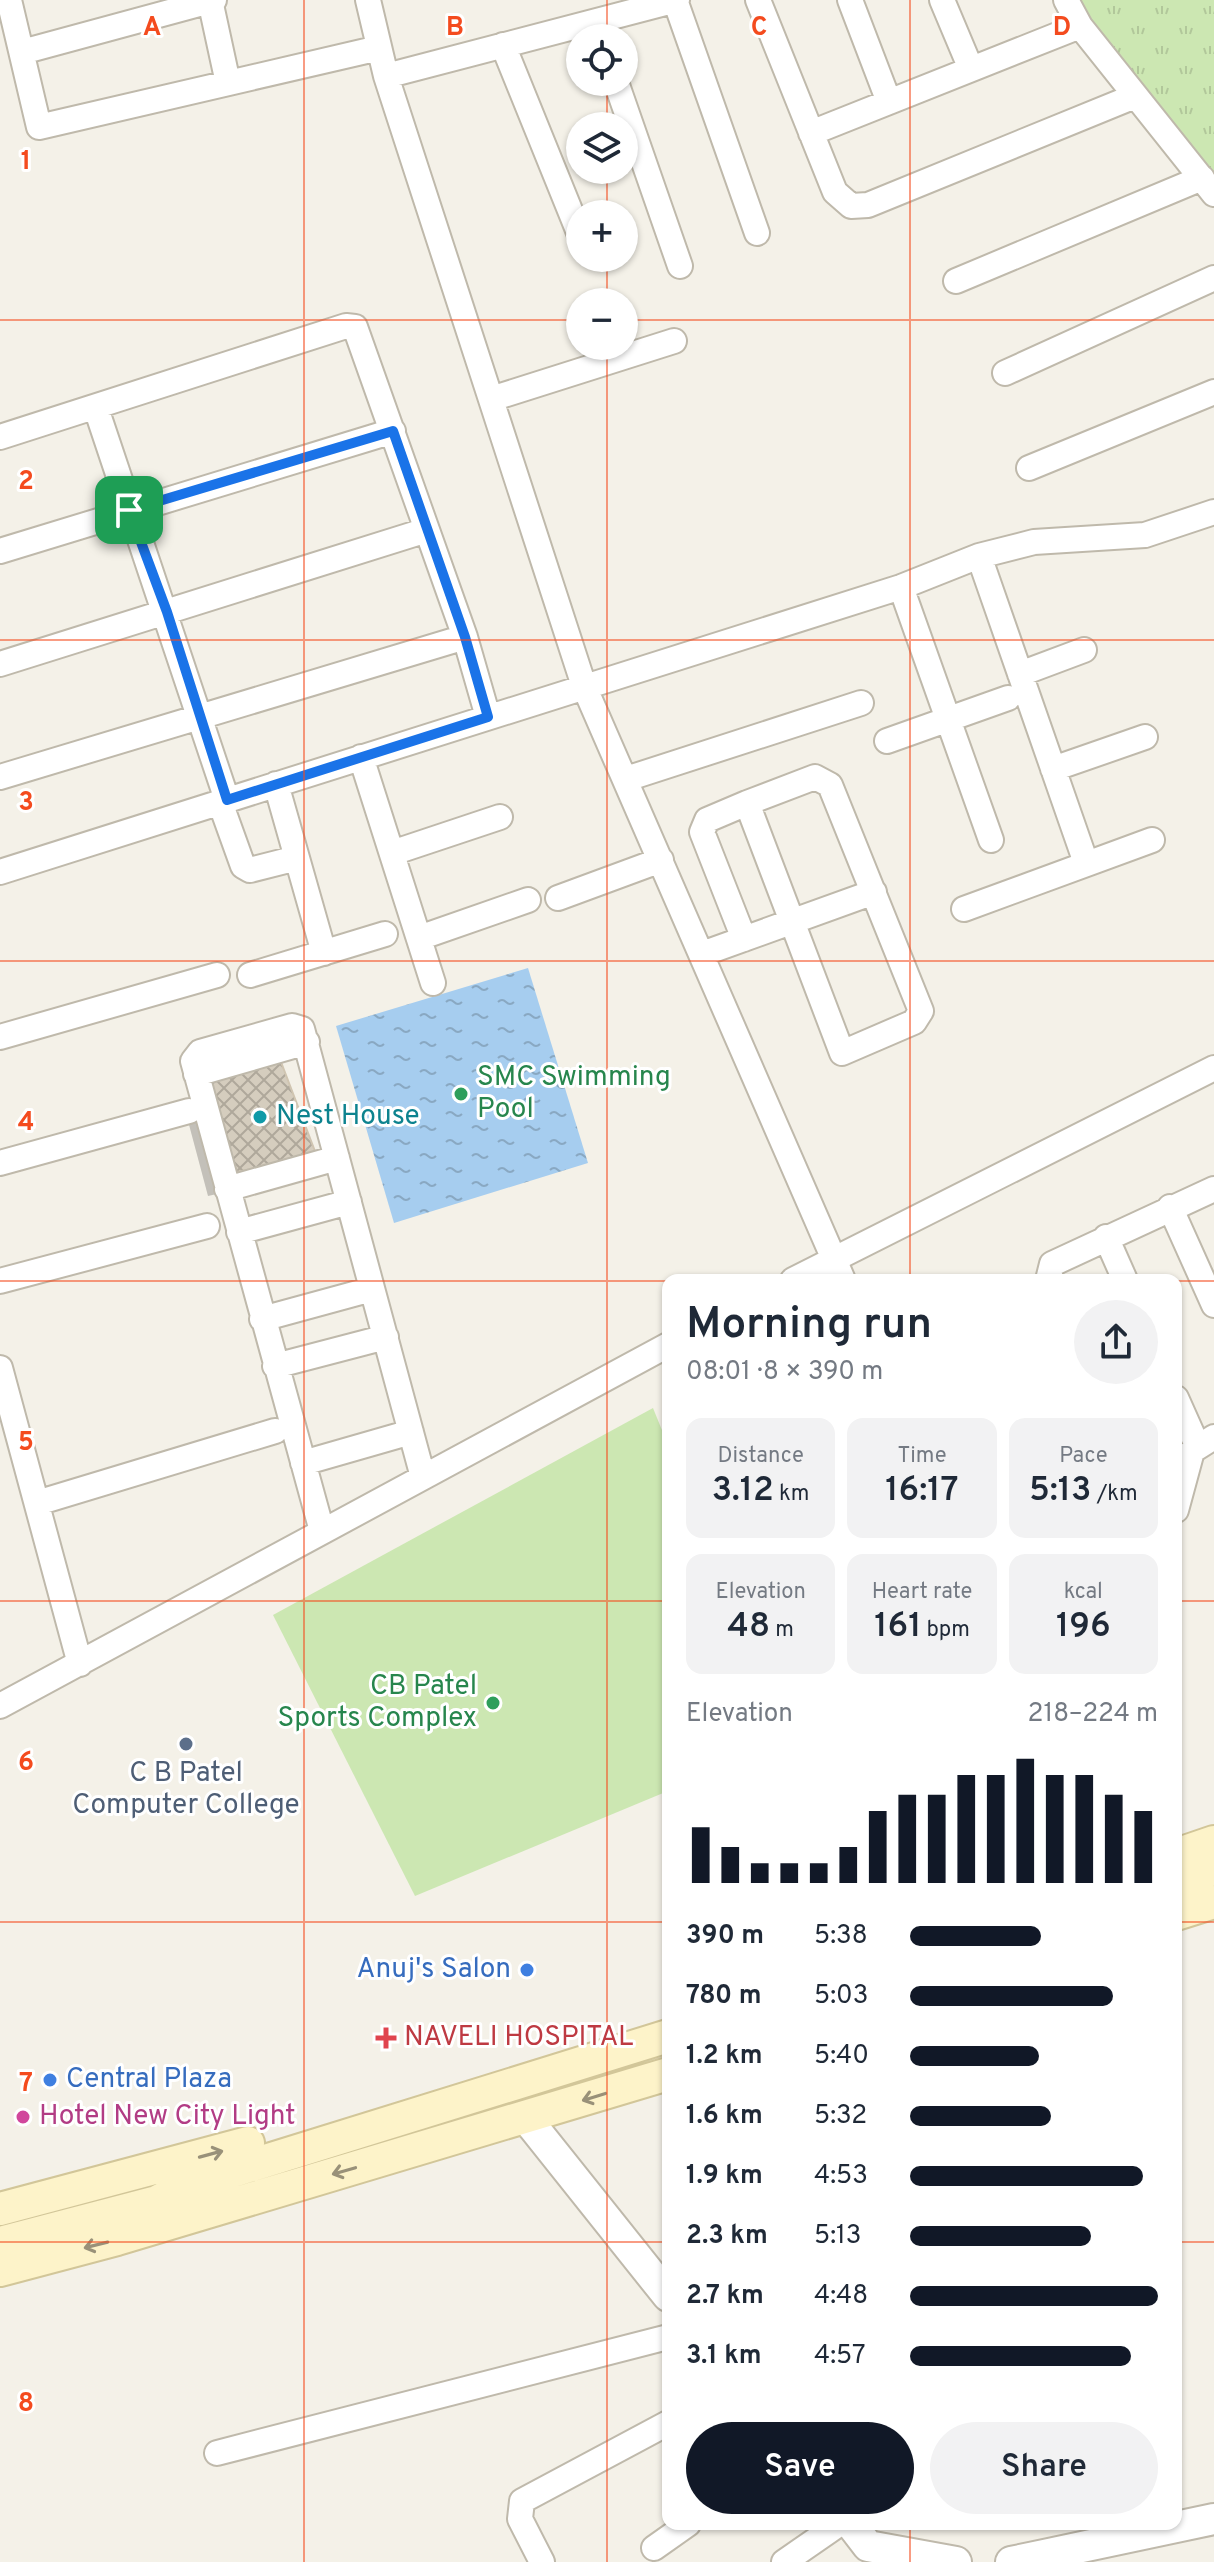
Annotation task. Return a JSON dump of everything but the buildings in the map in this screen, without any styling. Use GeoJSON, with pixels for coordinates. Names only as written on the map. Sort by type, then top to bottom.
{"type":"FeatureCollection","features":[{"type":"Feature","properties":{"kind":"main road"},"geometry":{"type":"LineString","coordinates":[[1182,1853],[1214,1842]]}},
{"type":"Feature","properties":{"kind":"main road"},"geometry":{"type":"LineString","coordinates":[[1182,1879],[1214,1869]]}},
{"type":"Feature","properties":{"kind":"main road"},"geometry":{"type":"LineString","coordinates":[[1182,1912],[1214,1902]]}},
{"type":"Feature","properties":{"kind":"main road"},"geometry":{"type":"LineString","coordinates":[[0,2209],[216,2153],[662,2016]]}},
{"type":"Feature","properties":{"kind":"main road"},"geometry":{"type":"LineString","coordinates":[[0,2243],[157,2202],[191,2184],[662,2038]]}},
{"type":"Feature","properties":{"kind":"main road"},"geometry":{"type":"LineString","coordinates":[[0,2270],[117,2239],[662,2076]]}},
{"type":"Feature","properties":{"kind":"main road"},"geometry":{"type":"LineString","coordinates":[[0,2222],[154,2184],[191,2184]]}},
{"type":"Feature","properties":{"kind":"street"},"geometry":{"type":"LineString","coordinates":[[9,0],[39,127],[379,48]]}},
{"type":"Feature","properties":{"kind":"street"},"geometry":{"type":"LineString","coordinates":[[22,52],[211,0],[228,83]]}},
{"type":"Feature","properties":{"kind":"street"},"geometry":{"type":"LineString","coordinates":[[368,0],[386,76],[584,686],[839,1269]]}},
{"type":"Feature","properties":{"kind":"street"},"geometry":{"type":"LineString","coordinates":[[606,24],[637,5],[676,0],[757,233]]}},
{"type":"Feature","properties":{"kind":"street"},"geometry":{"type":"LineString","coordinates":[[758,0],[835,192],[842,201],[857,207],[1135,96]]}},
{"type":"Feature","properties":{"kind":"street"},"geometry":{"type":"LineString","coordinates":[[850,0],[889,102]]}},
{"type":"Feature","properties":{"kind":"street"},"geometry":{"type":"LineString","coordinates":[[942,0],[971,69]]}},
{"type":"Feature","properties":{"kind":"street"},"geometry":{"type":"LineString","coordinates":[[956,281],[1208,186],[1080,26],[1066,0]]}},
{"type":"Feature","properties":{"kind":"street"},"geometry":{"type":"LineString","coordinates":[[811,133],[1080,26]]}},
{"type":"Feature","properties":{"kind":"street"},"geometry":{"type":"LineString","coordinates":[[386,76],[503,45],[566,34]]}},
{"type":"Feature","properties":{"kind":"street"},"geometry":{"type":"LineString","coordinates":[[503,45],[566,200]]}},
{"type":"Feature","properties":{"kind":"street"},"geometry":{"type":"LineString","coordinates":[[621,96],[680,266]]}},
{"type":"Feature","properties":{"kind":"street"},"geometry":{"type":"LineString","coordinates":[[1005,373],[1214,278]]}},
{"type":"Feature","properties":{"kind":"street"},"geometry":{"type":"LineString","coordinates":[[0,437],[351,325],[359,330],[465,637],[488,717]]}},
{"type":"Feature","properties":{"kind":"street"},"geometry":{"type":"LineString","coordinates":[[491,399],[674,341]]}},
{"type":"Feature","properties":{"kind":"street"},"geometry":{"type":"LineString","coordinates":[[1029,468],[1214,392]]}},
{"type":"Feature","properties":{"kind":"street"},"geometry":{"type":"LineString","coordinates":[[96,408],[167,612],[243,866],[250,870],[297,858]]}},
{"type":"Feature","properties":{"kind":"street"},"geometry":{"type":"LineString","coordinates":[[0,551],[393,431]]}},
{"type":"Feature","properties":{"kind":"street"},"geometry":{"type":"LineString","coordinates":[[0,872],[901,587],[979,556],[1034,542],[1145,535],[1214,512]]}},
{"type":"Feature","properties":{"kind":"street"},"geometry":{"type":"LineString","coordinates":[[0,664],[427,530]]}},
{"type":"Feature","properties":{"kind":"street"},"geometry":{"type":"LineString","coordinates":[[979,556],[1086,863]]}},
{"type":"Feature","properties":{"kind":"street"},"geometry":{"type":"LineString","coordinates":[[901,587],[991,840]]}},
{"type":"Feature","properties":{"kind":"street"},"geometry":{"type":"LineString","coordinates":[[0,777],[465,637]]}},
{"type":"Feature","properties":{"kind":"street"},"geometry":{"type":"LineString","coordinates":[[1020,674],[1084,650]]}},
{"type":"Feature","properties":{"kind":"street"},"geometry":{"type":"LineString","coordinates":[[887,741],[1008,698]]}},
{"type":"Feature","properties":{"kind":"street"},"geometry":{"type":"LineString","coordinates":[[626,779],[861,703]]}},
{"type":"Feature","properties":{"kind":"street"},"geometry":{"type":"LineString","coordinates":[[1053,769],[1145,737]]}},
{"type":"Feature","properties":{"kind":"street"},"geometry":{"type":"LineString","coordinates":[[361,757],[433,983]]}},
{"type":"Feature","properties":{"kind":"street"},"geometry":{"type":"LineString","coordinates":[[744,939],[702,832],[707,820],[802,779],[815,777],[830,785],[921,1011],[914,1022],[842,1053],[747,803]]}},
{"type":"Feature","properties":{"kind":"street"},"geometry":{"type":"LineString","coordinates":[[276,784],[324,953]]}},
{"type":"Feature","properties":{"kind":"street"},"geometry":{"type":"LineString","coordinates":[[392,853],[500,817]]}},
{"type":"Feature","properties":{"kind":"street"},"geometry":{"type":"LineString","coordinates":[[964,909],[1152,840]]}},
{"type":"Feature","properties":{"kind":"street"},"geometry":{"type":"LineString","coordinates":[[558,898],[661,860]]}},
{"type":"Feature","properties":{"kind":"street"},"geometry":{"type":"LineString","coordinates":[[702,954],[874,892]]}},
{"type":"Feature","properties":{"kind":"street"},"geometry":{"type":"LineString","coordinates":[[419,938],[528,900]]}},
{"type":"Feature","properties":{"kind":"street"},"geometry":{"type":"LineString","coordinates":[[250,975],[385,934]]}},
{"type":"Feature","properties":{"kind":"street"},"geometry":{"type":"LineString","coordinates":[[0,1037],[217,975]]}},
{"type":"Feature","properties":{"kind":"street"},"geometry":{"type":"LineString","coordinates":[[322,1531],[196,1074],[193,1061],[200,1052],[292,1026],[302,1029],[423,1477]]}},
{"type":"Feature","properties":{"kind":"street"},"geometry":{"type":"LineString","coordinates":[[818,1274],[839,1269],[1214,1068]]}},
{"type":"Feature","properties":{"kind":"street"},"geometry":{"type":"LineString","coordinates":[[0,1163],[189,1111]]}},
{"type":"Feature","properties":{"kind":"street"},"geometry":{"type":"LineString","coordinates":[[227,1189],[337,1158]]}},
{"type":"Feature","properties":{"kind":"street"},"geometry":{"type":"LineString","coordinates":[[1050,1274],[1052,1264],[1214,1189]]}},
{"type":"Feature","properties":{"kind":"street"},"geometry":{"type":"LineString","coordinates":[[239,1232],[349,1202]]}},
{"type":"Feature","properties":{"kind":"street"},"geometry":{"type":"LineString","coordinates":[[1170,1207],[1214,1305]]}},
{"type":"Feature","properties":{"kind":"street"},"geometry":{"type":"LineString","coordinates":[[0,1281],[207,1226]]}},
{"type":"Feature","properties":{"kind":"street"},"geometry":{"type":"LineString","coordinates":[[1106,1237],[1122,1274]]}},
{"type":"Feature","properties":{"kind":"street"},"geometry":{"type":"LineString","coordinates":[[262,1319],[372,1289]]}},
{"type":"Feature","properties":{"kind":"street"},"geometry":{"type":"LineString","coordinates":[[275,1366],[386,1337]]}},
{"type":"Feature","properties":{"kind":"street"},"geometry":{"type":"LineString","coordinates":[[0,1706],[662,1348]]}},
{"type":"Feature","properties":{"kind":"street"},"geometry":{"type":"LineString","coordinates":[[0,1368],[80,1664]]}},
{"type":"Feature","properties":{"kind":"street"},"geometry":{"type":"LineString","coordinates":[[1182,1407],[1205,1441],[1189,1459],[1182,1486]]}},
{"type":"Feature","properties":{"kind":"street"},"geometry":{"type":"LineString","coordinates":[[37,1503],[275,1431]]}},
{"type":"Feature","properties":{"kind":"street"},"geometry":{"type":"LineString","coordinates":[[303,1463],[411,1432]]}},
{"type":"Feature","properties":{"kind":"street"},"geometry":{"type":"LineString","coordinates":[[526,2118],[662,2288]]}},
{"type":"Feature","properties":{"kind":"street"},"geometry":{"type":"LineString","coordinates":[[217,2453],[662,2339]]}},
{"type":"Feature","properties":{"kind":"street"},"geometry":{"type":"LineString","coordinates":[[542,2562],[520,2519],[522,2501],[662,2426]]}},
{"type":"Feature","properties":{"kind":"street"},"geometry":{"type":"LineString","coordinates":[[1182,2524],[1214,2519]]}},
{"type":"Feature","properties":{"kind":"street"},"geometry":{"type":"LineString","coordinates":[[654,2548],[680,2530]]}},
{"type":"Feature","properties":{"kind":"street"},"geometry":{"type":"LineString","coordinates":[[784,2562],[830,2530]]}},
{"type":"Feature","properties":{"kind":"street"},"geometry":{"type":"LineString","coordinates":[[1011,2562],[1154,2530]]}},
{"type":"Feature","properties":{"kind":"street"},"geometry":{"type":"LineString","coordinates":[[864,2544],[956,2562]]}},
{"type":"Feature","properties":{"kind":"green space"},"geometry":{"type":"Polygon","coordinates":[[[1078,0],[1214,0],[1214,200],[1078,0]]]}},
{"type":"Feature","properties":{"kind":"green space","name":"CB Patel Sports Complex"},"geometry":{"type":"Polygon","coordinates":[[[653,1408],[662,1430],[662,1793],[415,1896],[273,1615],[653,1408]]]}},
{"type":"Feature","properties":{"kind":"water","name":"SMC Swimming Pool"},"geometry":{"type":"Polygon","coordinates":[[[528,968],[588,1163],[394,1223],[336,1026],[528,968]]]}},
{"type":"Feature","properties":{"kind":"place","name":"SMC Swimming Pool"},"geometry":{"type":"Point","coordinates":[461,1094]}},
{"type":"Feature","properties":{"kind":"place","name":"Nest House"},"geometry":{"type":"Point","coordinates":[260,1117]}},
{"type":"Feature","properties":{"kind":"place","name":"CB Patel Sports Complex"},"geometry":{"type":"Point","coordinates":[493,1703]}},
{"type":"Feature","properties":{"kind":"place","name":"C B Patel Computer College"},"geometry":{"type":"Point","coordinates":[186,1744]}},
{"type":"Feature","properties":{"kind":"place","name":"Anuj's Salon"},"geometry":{"type":"Point","coordinates":[527,1970]}},
{"type":"Feature","properties":{"kind":"place","name":"NAVELI HOSPITAL"},"geometry":{"type":"Point","coordinates":[386,2038]}},
{"type":"Feature","properties":{"kind":"place","name":"Central Plaza"},"geometry":{"type":"Point","coordinates":[50,2080]}},
{"type":"Feature","properties":{"kind":"place","name":"Hotel New City Light"},"geometry":{"type":"Point","coordinates":[23,2117]}},
{"type":"Feature","properties":{"kind":"route"},"geometry":{"type":"LineString","coordinates":[[393,431],[465,637],[488,717],[227,800],[167,612],[129,510],[393,431]]}}]}
